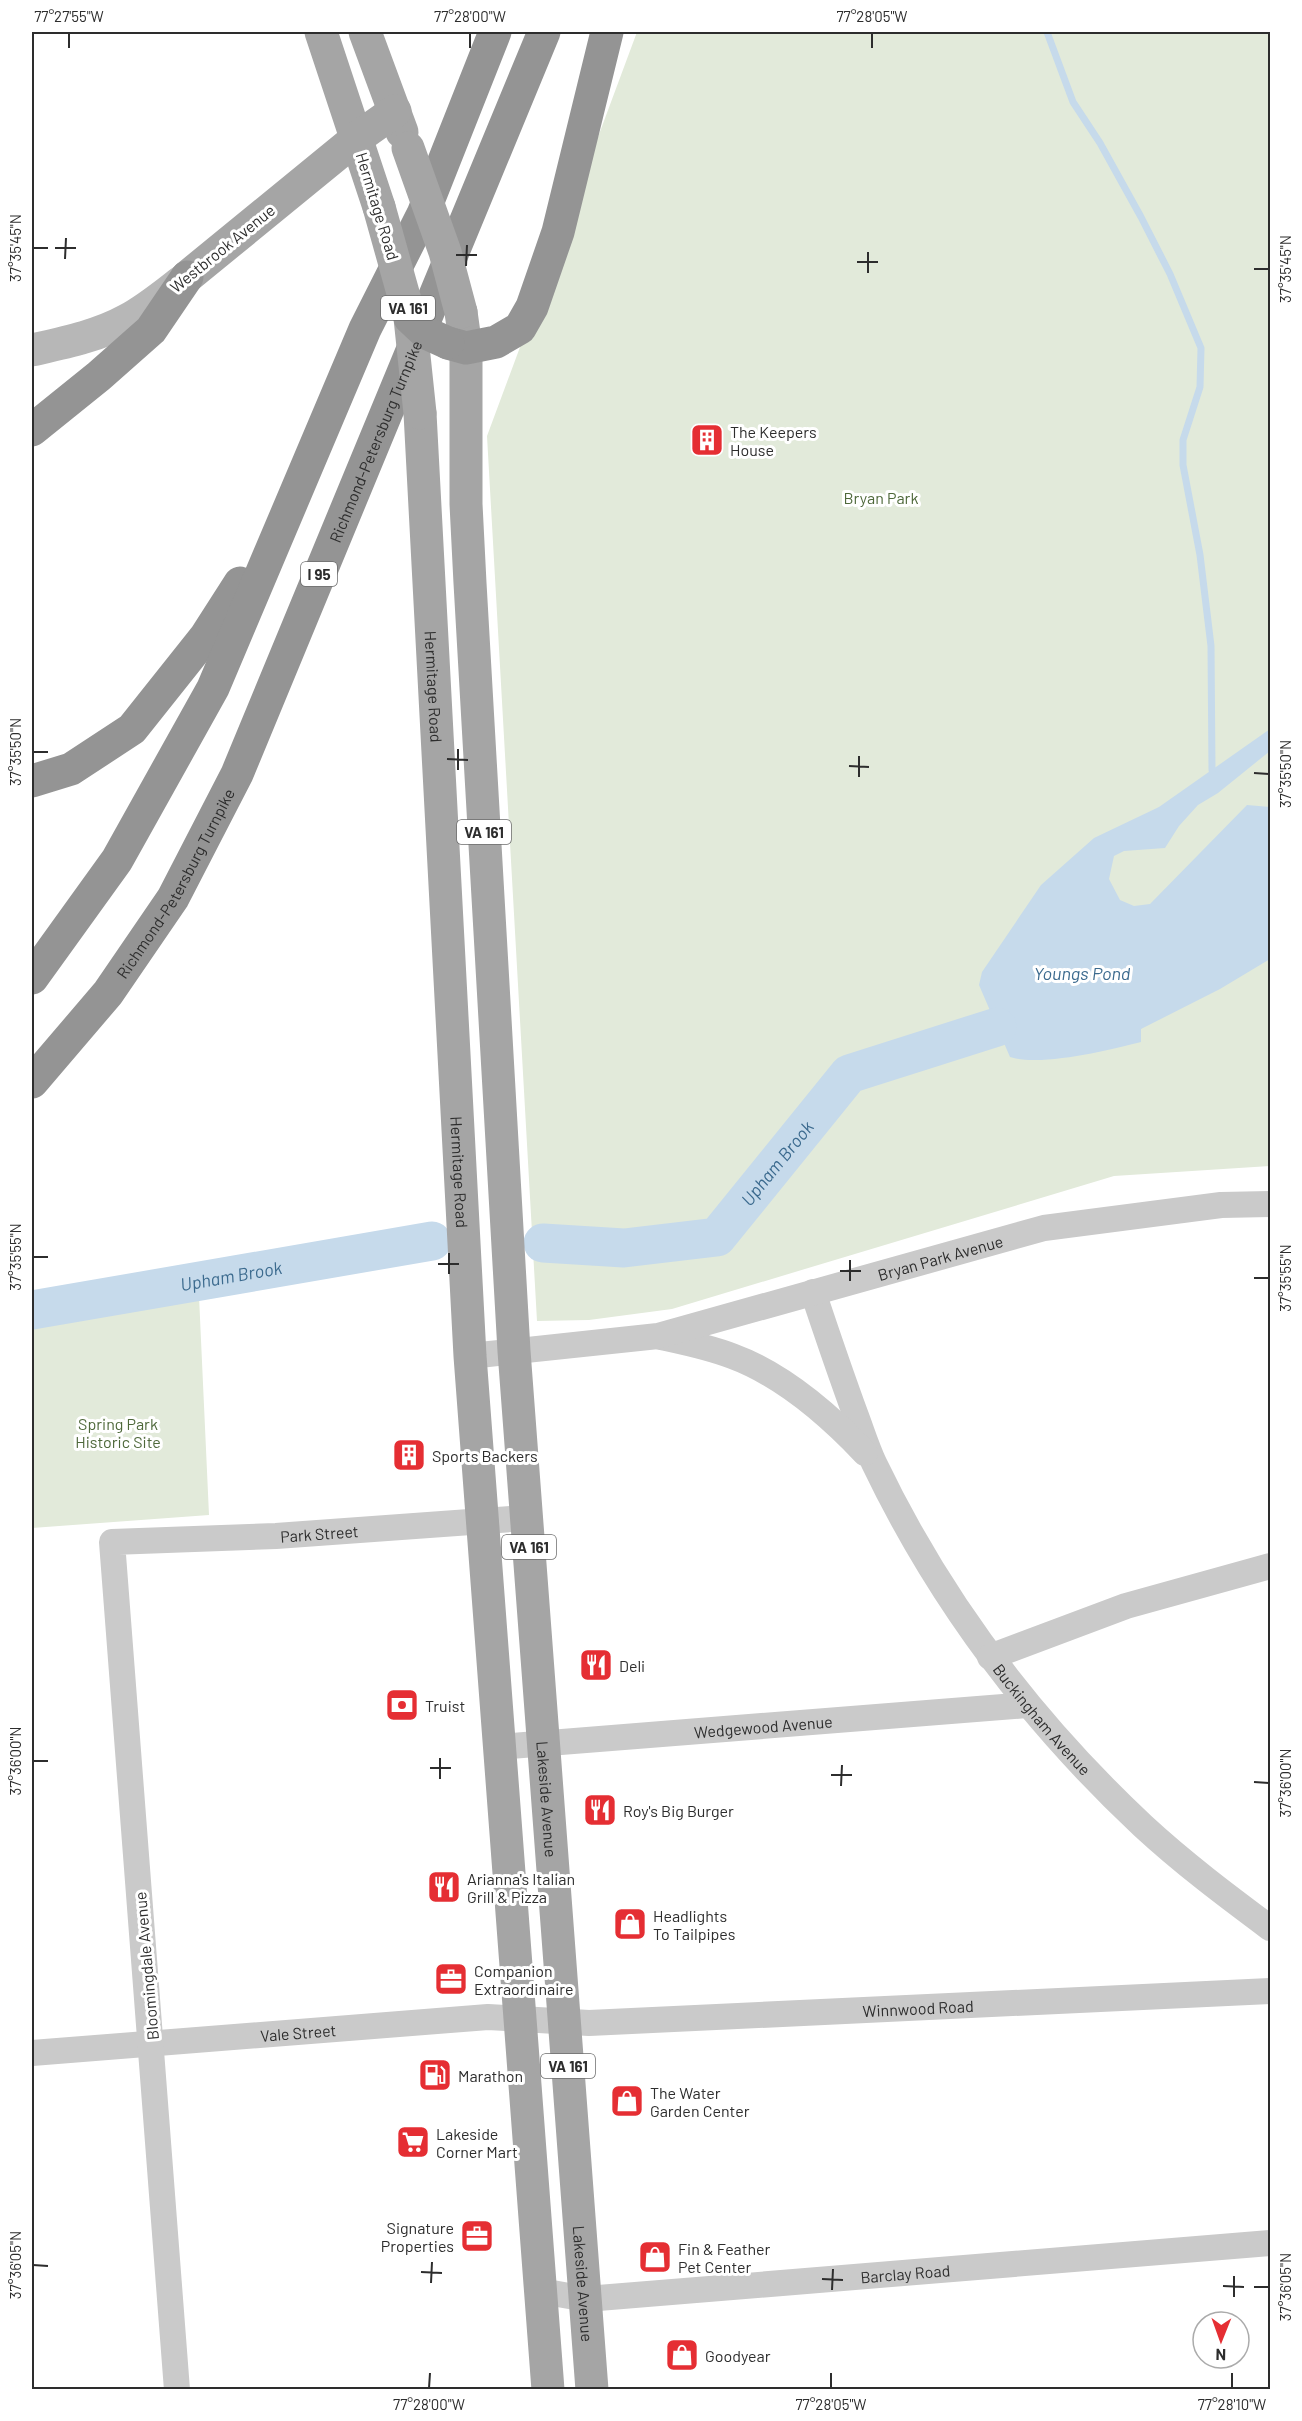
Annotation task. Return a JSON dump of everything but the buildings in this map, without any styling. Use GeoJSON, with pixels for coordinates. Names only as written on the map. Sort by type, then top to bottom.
{"type":"FeatureCollection","features":[{"type":"Feature","properties":{"kind":"highway"},"geometry":{"type":"LineString","coordinates":[[32,978],[117,860],[213,688],[364,329],[423,214],[495,32]]}},
{"type":"Feature","properties":{"kind":"highway","name":"Richmond-Petersburg Turnpike"},"geometry":{"type":"LineString","coordinates":[[32,1082],[108,993],[173,898],[237,774],[544,32]]}},
{"type":"Feature","properties":{"kind":"highway"},"geometry":{"type":"LineString","coordinates":[[410,318],[426,333],[457,346],[496,342],[520,328],[532,307],[558,232],[607,32]]}},
{"type":"Feature","properties":{"kind":"highway"},"geometry":{"type":"LineString","coordinates":[[32,430],[151,330],[187,277]]}},
{"type":"Feature","properties":{"kind":"highway"},"geometry":{"type":"LineString","coordinates":[[32,781],[71,769],[132,729],[206,636],[239,585],[305,469]]}},
{"type":"Feature","properties":{"kind":"main road","name":"Hermitage Road"},"geometry":{"type":"LineString","coordinates":[[321,32],[379,207],[410,318],[420,413],[470,1356]]}},
{"type":"Feature","properties":{"kind":"main road","name":"VA 161"},"geometry":{"type":"LineString","coordinates":[[365,32],[445,252],[461,312],[457,346],[514,1351]]}},
{"type":"Feature","properties":{"kind":"main road","name":"Westbrook Avenue"},"geometry":{"type":"LineString","coordinates":[[187,277],[357,138],[395,111]]}},
{"type":"Feature","properties":{"kind":"main road","name":"Lakeside Avenue"},"geometry":{"type":"LineString","coordinates":[[514,1351],[592,2390]]}},
{"type":"Feature","properties":{"kind":"main road","name":"VA 161"},"geometry":{"type":"LineString","coordinates":[[470,1356],[548,2390]]}},
{"type":"Feature","properties":{"kind":"street","name":"Westbrook Avenue"},"geometry":{"type":"LineString","coordinates":[[32,350],[63,343],[125,321],[151,306],[187,277]]}},
{"type":"Feature","properties":{"kind":"street","name":"Bryan Park Avenue"},"geometry":{"type":"LineString","coordinates":[[470,1356],[658,1336],[1044,1228],[1221,1205],[1270,1204]]}},
{"type":"Feature","properties":{"kind":"street","name":"Buckingham Avenue"},"geometry":{"type":"LineString","coordinates":[[813,1292],[873,1462],[916,1543],[963,1620],[1027,1705],[1059,1741],[1143,1826],[1190,1867],[1270,1928]]}},
{"type":"Feature","properties":{"kind":"street","name":"Buckingham Avenue"},"geometry":{"type":"LineString","coordinates":[[658,1336],[733,1356],[760,1370],[821,1410],[873,1462]]}},
{"type":"Feature","properties":{"kind":"street","name":"Park Street"},"geometry":{"type":"LineString","coordinates":[[112,1542],[255,1537],[526,1518]]}},
{"type":"Feature","properties":{"kind":"street","name":"Bloomingdale Avenue"},"geometry":{"type":"LineString","coordinates":[[112,1542],[177,2390]]}},
{"type":"Feature","properties":{"kind":"street"},"geometry":{"type":"LineString","coordinates":[[990,1657],[1126,1606],[1270,1566]]}},
{"type":"Feature","properties":{"kind":"street","name":"Wedgewood Avenue"},"geometry":{"type":"LineString","coordinates":[[498,1747],[1027,1705]]}},
{"type":"Feature","properties":{"kind":"street","name":"Winnwood Road"},"geometry":{"type":"LineString","coordinates":[[565,2021],[589,2024],[1270,1991]]}},
{"type":"Feature","properties":{"kind":"street","name":"Vale Street"},"geometry":{"type":"LineString","coordinates":[[32,2053],[488,2017],[565,2021]]}},
{"type":"Feature","properties":{"kind":"street","name":"Barclay Road"},"geometry":{"type":"LineString","coordinates":[[541,2291],[586,2300],[1270,2243]]}},
{"type":"Feature","properties":{"kind":"green space","name":"Bryan Park"},"geometry":{"type":"Polygon","coordinates":[[[637,32],[1270,32],[1270,1166],[1114,1176],[672,1309],[589,1320],[537,1321],[487,436],[637,32]]]}},
{"type":"Feature","properties":{"kind":"green space","name":"Spring Park Historic Site"},"geometry":{"type":"Polygon","coordinates":[[[199,1296],[209,1515],[32,1528],[32,1326],[142,1310],[199,1296]]]}},
{"type":"Feature","properties":{"kind":"water","name":"Youngs Pond"},"geometry":{"type":"Polygon","coordinates":[[[1270,729],[1270,751],[1218,793],[1198,805],[1179,826],[1165,848],[1124,851],[1114,856],[1109,879],[1120,900],[1134,906],[1150,904],[1247,805],[1270,807],[1270,959],[1220,989],[1141,1029],[1141,1042],[1057,1059],[1023,1060],[1010,1057],[979,985],[982,972],[1041,885],[1094,838],[1159,807],[1270,729]]]}},
{"type":"Feature","properties":{"kind":"waterway"},"geometry":{"type":"LineString","coordinates":[[1047,32],[1073,102],[1100,143],[1141,217],[1170,274],[1201,348],[1200,387],[1183,440],[1183,465],[1200,555],[1211,646],[1212,770]]}},
{"type":"Feature","properties":{"kind":"waterway","name":"Upham Brook"},"geometry":{"type":"LineString","coordinates":[[543,1243],[624,1248],[717,1237],[849,1074],[997,1027]]}},
{"type":"Feature","properties":{"kind":"waterway","name":"Upham Brook"},"geometry":{"type":"LineString","coordinates":[[32,1310],[432,1241]]}},
{"type":"Feature","properties":{"kind":"place","name":"The Keepers House"},"geometry":{"type":"Point","coordinates":[707,440]}},
{"type":"Feature","properties":{"kind":"place","name":"Sports Backers"},"geometry":{"type":"Point","coordinates":[409,1455]}},
{"type":"Feature","properties":{"kind":"place","name":"Deli"},"geometry":{"type":"Point","coordinates":[596,1665]}},
{"type":"Feature","properties":{"kind":"place","name":"Truist"},"geometry":{"type":"Point","coordinates":[402,1705]}},
{"type":"Feature","properties":{"kind":"place","name":"Roy's Big Burger"},"geometry":{"type":"Point","coordinates":[600,1810]}},
{"type":"Feature","properties":{"kind":"place","name":"Arianna's Italian Grill & Pizza"},"geometry":{"type":"Point","coordinates":[444,1887]}},
{"type":"Feature","properties":{"kind":"place","name":"Headlights To Tailpipes"},"geometry":{"type":"Point","coordinates":[630,1924]}},
{"type":"Feature","properties":{"kind":"place","name":"Companion Extraordinaire"},"geometry":{"type":"Point","coordinates":[451,1979]}},
{"type":"Feature","properties":{"kind":"place","name":"Marathon"},"geometry":{"type":"Point","coordinates":[435,2075]}},
{"type":"Feature","properties":{"kind":"place","name":"The Water Garden Center"},"geometry":{"type":"Point","coordinates":[627,2101]}},
{"type":"Feature","properties":{"kind":"place","name":"Lakeside Corner Mart"},"geometry":{"type":"Point","coordinates":[413,2142]}},
{"type":"Feature","properties":{"kind":"place","name":"Signature Properties"},"geometry":{"type":"Point","coordinates":[477,2236]}},
{"type":"Feature","properties":{"kind":"place","name":"Fin & Feather Pet Center"},"geometry":{"type":"Point","coordinates":[655,2257]}},
{"type":"Feature","properties":{"kind":"place","name":"Goodyear"},"geometry":{"type":"Point","coordinates":[682,2355]}}]}
